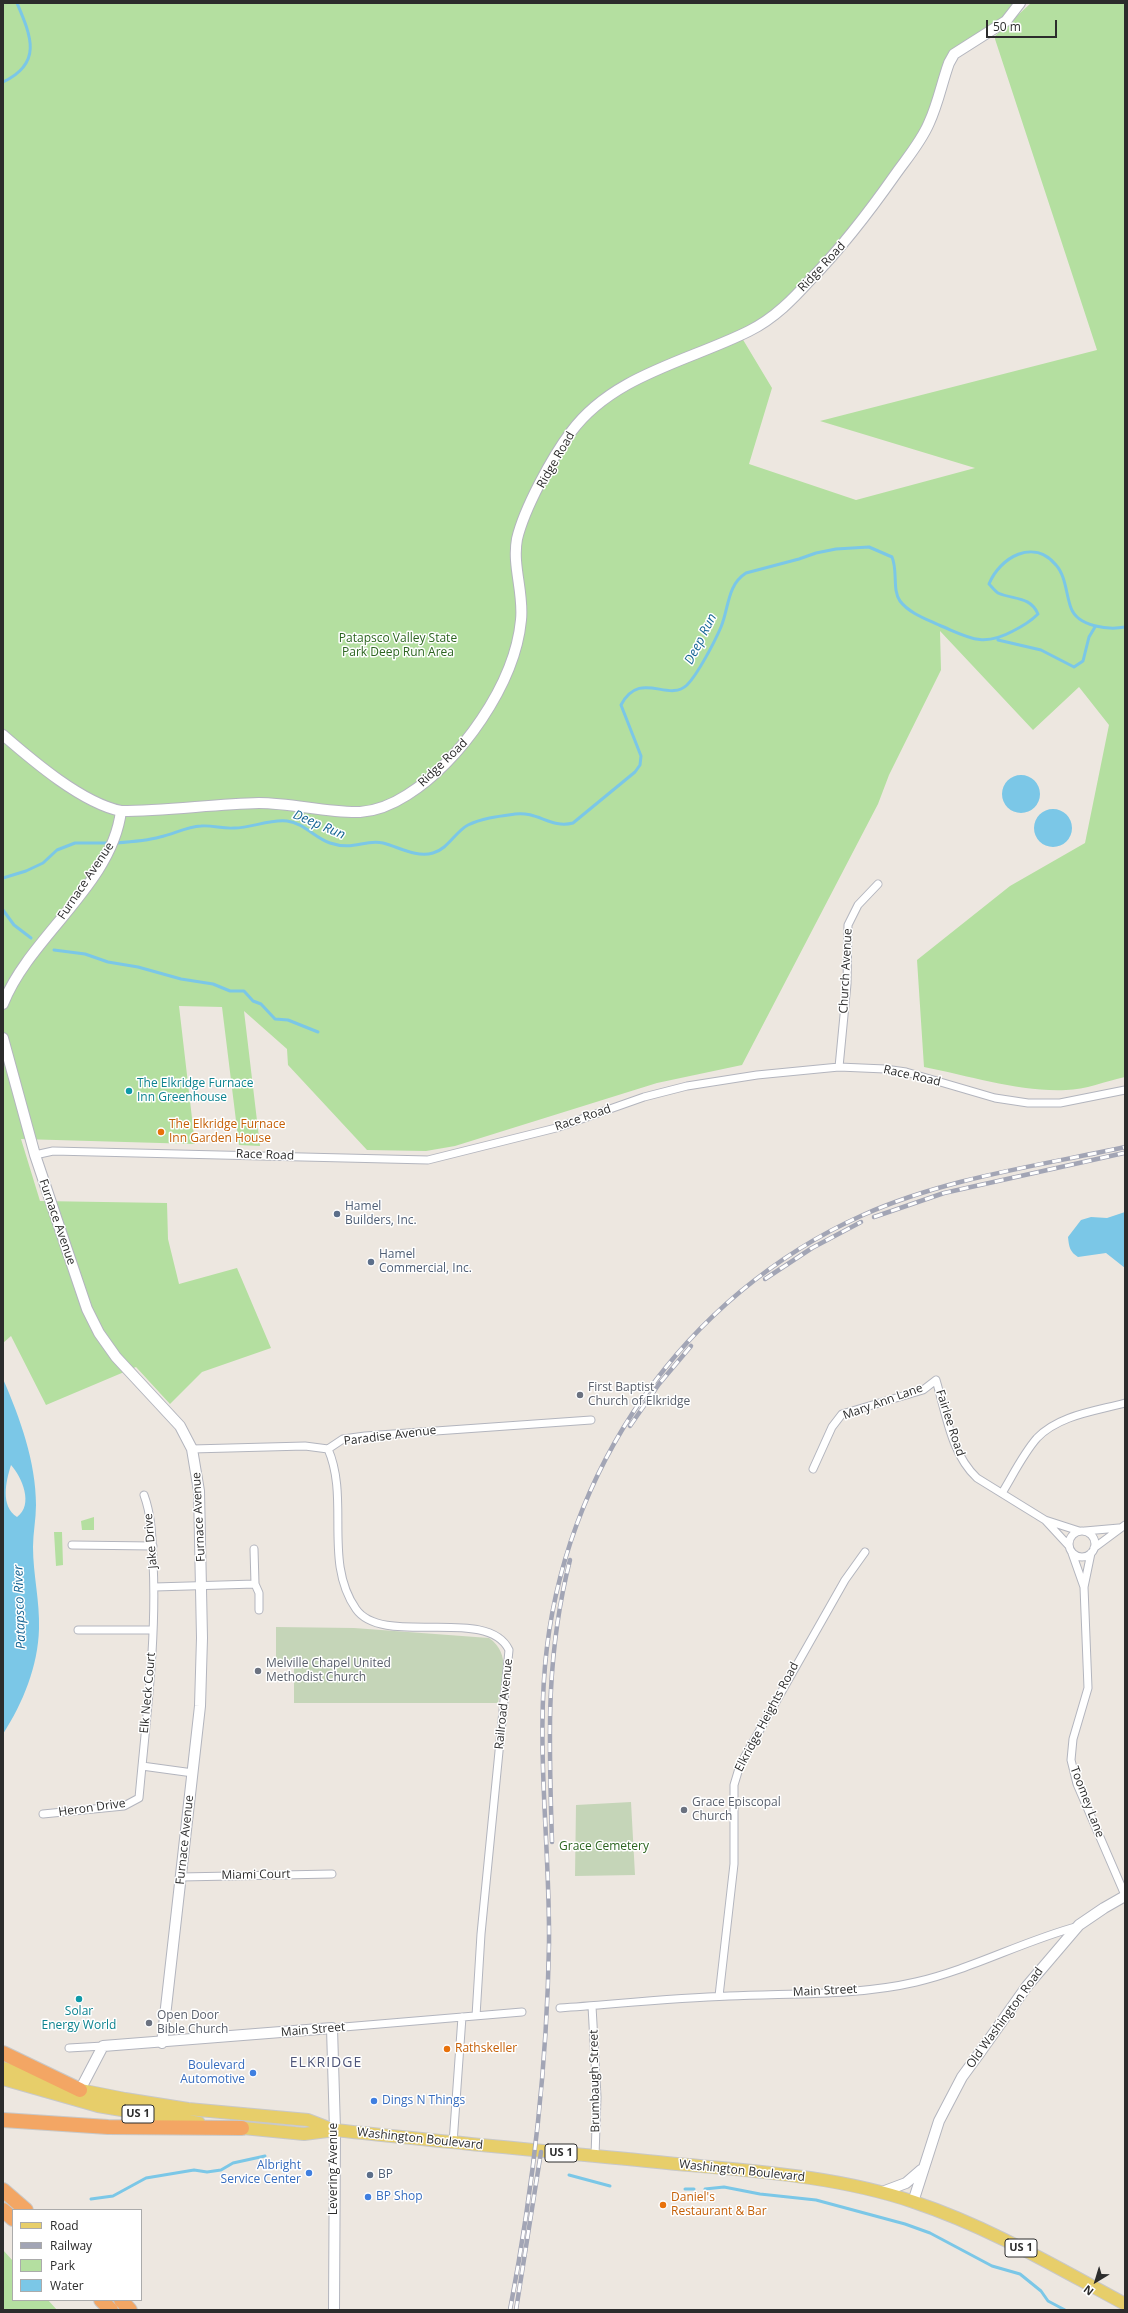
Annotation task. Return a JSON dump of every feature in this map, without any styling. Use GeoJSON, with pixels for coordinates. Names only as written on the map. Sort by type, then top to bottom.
{"type":"FeatureCollection","features":[{"type":"Feature","properties":{"kind":"highway"},"geometry":{"type":"LineString","coordinates":[[3,2053],[80,2090]]}},
{"type":"Feature","properties":{"kind":"highway"},"geometry":{"type":"LineString","coordinates":[[3,2120],[108,2127],[242,2128]]}},
{"type":"Feature","properties":{"kind":"highway"},"geometry":{"type":"LineString","coordinates":[[3,2190],[25,2209]]}},
{"type":"Feature","properties":{"kind":"highway"},"geometry":{"type":"LineString","coordinates":[[3,2210],[12,2218]]}},
{"type":"Feature","properties":{"kind":"highway"},"geometry":{"type":"LineString","coordinates":[[102,2301],[111,2310]]}},
{"type":"Feature","properties":{"kind":"highway"},"geometry":{"type":"LineString","coordinates":[[122,2301],[130,2310]]}},
{"type":"Feature","properties":{"kind":"main road","name":"Washington Boulevard"},"geometry":{"type":"LineString","coordinates":[[3,2068],[80,2090],[182,2108],[308,2120],[335,2130]]}},
{"type":"Feature","properties":{"kind":"main road","name":"Washington Boulevard"},"geometry":{"type":"LineString","coordinates":[[3,2079],[68,2099],[125,2112],[242,2128],[304,2134],[335,2130],[453,2143],[799,2176],[882,2192],[913,2202],[994,2234],[1125,2304]]}},
{"type":"Feature","properties":{"kind":"street","name":"Ridge Road"},"geometry":{"type":"LineString","coordinates":[[121,811],[262,803],[360,812],[388,804],[418,788],[472,733],[490,707],[508,668],[519,634],[522,618],[516,548],[521,527],[569,435],[594,408],[624,387],[667,365],[752,329],[782,309],[853,233],[914,148],[929,123],[946,72],[954,54],[1006,21],[1020,3]]}},
{"type":"Feature","properties":{"kind":"street"},"geometry":{"type":"LineString","coordinates":[[3,735],[38,763],[92,801],[106,808],[121,811]]}},
{"type":"Feature","properties":{"kind":"street","name":"Furnace Avenue"},"geometry":{"type":"LineString","coordinates":[[3,1004],[22,971],[110,850],[117,836],[121,811]]}},
{"type":"Feature","properties":{"kind":"street","name":"Church Avenue"},"geometry":{"type":"LineString","coordinates":[[839,1067],[847,984],[848,925],[858,904],[878,884]]}},
{"type":"Feature","properties":{"kind":"street","name":"Furnace Avenue"},"geometry":{"type":"LineString","coordinates":[[3,1038],[35,1155],[82,1295],[94,1324],[126,1368],[173,1417],[192,1449],[199,1491],[202,1586],[202,1677],[193,1772],[162,2043]]}},
{"type":"Feature","properties":{"kind":"street","name":"Race Road"},"geometry":{"type":"LineString","coordinates":[[35,1155],[52,1151],[428,1160],[556,1128],[644,1097],[687,1086],[757,1074],[839,1067],[885,1069],[906,1072],[988,1096],[1028,1103],[1060,1103],[1125,1090]]}},
{"type":"Feature","properties":{"kind":"street","name":"Mary Ann Lane"},"geometry":{"type":"LineString","coordinates":[[813,1469],[832,1427],[842,1414],[922,1390],[936,1380]]}},
{"type":"Feature","properties":{"kind":"street","name":"Fairlee Road"},"geometry":{"type":"LineString","coordinates":[[936,1380],[961,1460],[977,1478],[1045,1520],[1081,1531]]}},
{"type":"Feature","properties":{"kind":"street"},"geometry":{"type":"LineString","coordinates":[[1002,1493],[1031,1446],[1047,1429],[1069,1419],[1125,1403]]}},
{"type":"Feature","properties":{"kind":"street","name":"Paradise Avenue"},"geometry":{"type":"LineString","coordinates":[[192,1449],[305,1446],[328,1449],[343,1439],[365,1436],[591,1420]]}},
{"type":"Feature","properties":{"kind":"street","name":"Railroad Avenue"},"geometry":{"type":"LineString","coordinates":[[328,1449],[337,1481],[340,1566],[349,1595],[359,1613],[366,1620],[383,1625],[486,1631],[502,1639],[509,1650],[481,1934],[476,2016]]}},
{"type":"Feature","properties":{"kind":"street","name":"Jake Drive"},"geometry":{"type":"LineString","coordinates":[[144,1495],[151,1513],[155,1587]]}},
{"type":"Feature","properties":{"kind":"street","name":"Fairlee Road"},"geometry":{"type":"LineString","coordinates":[[1045,1520],[1069,1546]]}},
{"type":"Feature","properties":{"kind":"street"},"geometry":{"type":"LineString","coordinates":[[1122,1526],[1084,1557],[1072,1553],[1069,1546],[1072,1535],[1081,1531],[1122,1526]]}},
{"type":"Feature","properties":{"kind":"street"},"geometry":{"type":"LineString","coordinates":[[1081,1531],[1093,1537],[1093,1551]]}},
{"type":"Feature","properties":{"kind":"street"},"geometry":{"type":"LineString","coordinates":[[72,1545],[153,1546]]}},
{"type":"Feature","properties":{"kind":"street"},"geometry":{"type":"LineString","coordinates":[[254,1549],[255,1584],[258,1593],[259,1610]]}},
{"type":"Feature","properties":{"kind":"street","name":"Toomey Lane"},"geometry":{"type":"LineString","coordinates":[[1093,1551],[1084,1587],[1088,1688],[1073,1739],[1071,1760],[1077,1784],[1125,1896]]}},
{"type":"Feature","properties":{"kind":"street","name":"Elkridge Heights Road"},"geometry":{"type":"LineString","coordinates":[[719,1996],[733,1877],[733,1797],[737,1773],[796,1663],[845,1580],[865,1552]]}},
{"type":"Feature","properties":{"kind":"street","name":"Toomey Lane"},"geometry":{"type":"LineString","coordinates":[[1072,1553],[1084,1587]]}},
{"type":"Feature","properties":{"kind":"street"},"geometry":{"type":"LineString","coordinates":[[155,1587],[255,1584]]}},
{"type":"Feature","properties":{"kind":"street","name":"Elk Neck Court"},"geometry":{"type":"LineString","coordinates":[[139,1798],[153,1630],[155,1587]]}},
{"type":"Feature","properties":{"kind":"street"},"geometry":{"type":"LineString","coordinates":[[78,1630],[153,1630]]}},
{"type":"Feature","properties":{"kind":"street"},"geometry":{"type":"LineString","coordinates":[[142,1766],[193,1772]]}},
{"type":"Feature","properties":{"kind":"street","name":"Heron Drive"},"geometry":{"type":"LineString","coordinates":[[43,1814],[124,1806],[139,1798]]}},
{"type":"Feature","properties":{"kind":"street","name":"Miami Court"},"geometry":{"type":"LineString","coordinates":[[181,1877],[332,1874]]}},
{"type":"Feature","properties":{"kind":"street","name":"Old Washington Road"},"geometry":{"type":"LineString","coordinates":[[913,2202],[939,2121],[962,2077],[1026,1986],[1079,1926],[1104,1908],[1125,1896]]}},
{"type":"Feature","properties":{"kind":"street","name":"Main Street"},"geometry":{"type":"LineString","coordinates":[[560,2008],[719,1996],[845,1991],[917,1982],[967,1966],[1047,1934],[1079,1926]]}},
{"type":"Feature","properties":{"kind":"street","name":"Brumbaugh Street"},"geometry":{"type":"LineString","coordinates":[[592,2006],[597,2097],[595,2156]]}},
{"type":"Feature","properties":{"kind":"street","name":"Main Street"},"geometry":{"type":"LineString","coordinates":[[69,2048],[162,2043],[522,2012]]}},
{"type":"Feature","properties":{"kind":"street"},"geometry":{"type":"LineString","coordinates":[[453,2143],[462,2017]]}},
{"type":"Feature","properties":{"kind":"street","name":"Levering Avenue"},"geometry":{"type":"LineString","coordinates":[[332,2028],[335,2130],[334,2310]]}},
{"type":"Feature","properties":{"kind":"street"},"geometry":{"type":"LineString","coordinates":[[80,2090],[103,2046]]}},
{"type":"Feature","properties":{"kind":"street","name":"Old Washington Road"},"geometry":{"type":"LineString","coordinates":[[882,2192],[906,2183],[923,2168]]}},
{"type":"Feature","properties":{"kind":"green space","name":"Patapsco Valley State Park Deep Run Area"},"geometry":{"type":"Polygon","coordinates":[[[3,3],[1018,3],[1008,17],[953,52],[924,128],[876,200],[781,308],[739,333],[772,388],[749,464],[856,500],[975,468],[820,421],[1097,350],[995,36],[1031,3],[1124,3],[1125,1077],[1081,1089],[1048,1090],[1030,1089],[995,1083],[924,1067],[917,960],[1010,886],[1085,843],[1109,725],[1079,687],[1033,730],[940,631],[941,670],[889,775],[878,804],[742,1065],[657,1083],[455,1146],[426,1151],[367,1150],[288,1065],[287,1049],[244,1011],[260,1146],[239,1145],[222,1007],[179,1006],[195,1144],[21,1139],[40,1201],[167,1203],[168,1239],[179,1284],[237,1268],[271,1348],[202,1372],[170,1404],[136,1367],[46,1405],[11,1336],[3,1343],[3,3]]]}},
{"type":"Feature","properties":{"kind":"green space"},"geometry":{"type":"Polygon","coordinates":[[[94,1517],[94,1530],[82,1530],[81,1521],[94,1517]]]}},
{"type":"Feature","properties":{"kind":"green space"},"geometry":{"type":"Polygon","coordinates":[[[54,1532],[62,1532],[63,1565],[56,1566],[54,1532]]]}},
{"type":"Feature","properties":{"kind":"green space"},"geometry":{"type":"Polygon","coordinates":[[[276,1627],[354,1628],[489,1638],[496,1644],[501,1652],[503,1660],[503,1677],[498,1703],[294,1703],[294,1660],[276,1660],[276,1627]]]}},
{"type":"Feature","properties":{"kind":"green space","name":"Grace Cemetery"},"geometry":{"type":"Polygon","coordinates":[[[631,1802],[635,1875],[575,1876],[576,1805],[631,1802]]]}},
{"type":"Feature","properties":{"kind":"green space"},"geometry":{"type":"Polygon","coordinates":[[[3,2250],[12,2260],[12,2301],[49,2301],[57,2310],[3,2310],[3,2250]]]}},
{"type":"Feature","properties":{"kind":"water"},"geometry":{"type":"Polygon","coordinates":[[[1017,775],[1025,775],[1035,780],[1039,787],[1039,801],[1035,808],[1025,813],[1017,813],[1007,808],[1005,805],[1002,798],[1002,790],[1007,780],[1010,778],[1017,775]]]}},
{"type":"Feature","properties":{"kind":"water"},"geometry":{"type":"Polygon","coordinates":[[[1049,809],[1057,809],[1067,814],[1071,821],[1071,835],[1067,842],[1057,847],[1049,847],[1039,842],[1037,839],[1034,832],[1034,824],[1039,814],[1042,812],[1049,809]]]}},
{"type":"Feature","properties":{"kind":"water"},"geometry":{"type":"Polygon","coordinates":[[[1125,1212],[1125,1268],[1106,1253],[1078,1257],[1075,1255],[1069,1246],[1068,1237],[1081,1220],[1091,1217],[1107,1218],[1125,1212]]]}},
{"type":"Feature","properties":{"kind":"water","name":"Patapsco River"},"geometry":{"type":"Polygon","coordinates":[[[3,1379],[26,1440],[33,1473],[36,1516],[33,1557],[38,1598],[39,1629],[36,1657],[28,1684],[17,1710],[3,1734],[3,1379]],[[11,1465],[7,1478],[6,1500],[8,1506],[17,1517],[25,1506],[25,1498],[22,1484],[11,1465]]]}},
{"type":"Feature","properties":{"kind":"waterway"},"geometry":{"type":"LineString","coordinates":[[3,82],[16,75],[24,66],[29,57],[29,37],[17,3]]}},
{"type":"Feature","properties":{"kind":"waterway","name":"Deep Run"},"geometry":{"type":"LineString","coordinates":[[115,843],[132,842],[165,836],[196,827],[241,828],[267,822],[287,821],[299,825],[325,841],[338,845],[346,846],[376,842],[414,853],[427,854],[443,848],[468,825],[491,818],[523,814],[531,815],[558,824],[573,823],[635,772],[640,765],[641,756],[621,705],[629,695],[637,689],[654,688],[671,691],[679,690],[687,685],[701,666],[715,640],[724,620],[729,597],[735,584],[740,578],[746,573],[816,553],[836,549],[869,547],[892,557],[895,568],[896,591],[900,601],[908,609],[967,637],[984,640],[1002,636],[1013,631],[1026,624],[1038,614],[1031,604],[1021,599],[998,593],[989,584],[994,574],[1009,559],[1018,554],[1028,552],[1038,553],[1047,557],[1059,569],[1064,580],[1071,608],[1080,619],[1095,626],[1111,628],[1125,627]]}},
{"type":"Feature","properties":{"kind":"waterway"},"geometry":{"type":"LineString","coordinates":[[998,640],[1041,650],[1074,667],[1083,661],[1089,637],[1095,627]]}},
{"type":"Feature","properties":{"kind":"waterway","name":"Deep Run"},"geometry":{"type":"LineString","coordinates":[[3,878],[26,871],[43,863],[57,850],[75,843],[110,843]]}},
{"type":"Feature","properties":{"kind":"waterway"},"geometry":{"type":"LineString","coordinates":[[3,910],[14,925],[31,938]]}},
{"type":"Feature","properties":{"kind":"waterway"},"geometry":{"type":"LineString","coordinates":[[54,950],[85,954],[108,962],[138,967],[181,979],[213,984],[230,991],[244,991],[253,1001],[261,1004],[275,1019],[288,1020],[318,1032]]}},
{"type":"Feature","properties":{"kind":"waterway"},"geometry":{"type":"LineString","coordinates":[[91,2199],[113,2196],[146,2178],[194,2170],[207,2172],[221,2170],[233,2163],[265,2156]]}},
{"type":"Feature","properties":{"kind":"waterway"},"geometry":{"type":"LineString","coordinates":[[569,2175],[610,2186]]}},
{"type":"Feature","properties":{"kind":"waterway"},"geometry":{"type":"LineString","coordinates":[[705,2189],[724,2187],[760,2194],[816,2200],[905,2224],[930,2233],[992,2266],[1020,2274],[1041,2291],[1048,2301],[1065,2310]]}},
{"type":"Feature","properties":{"kind":"waterway"},"geometry":{"type":"LineString","coordinates":[[685,2189],[694,2189]]}},
{"type":"Feature","properties":{"kind":"railway"},"geometry":{"type":"LineString","coordinates":[[510,2310],[526,2219],[532,2173],[542,2082],[548,1990],[549,1909],[542,1735],[545,1666],[556,1594],[577,1525],[606,1459],[643,1397],[688,1341],[740,1292],[799,1249],[863,1215],[927,1191],[992,1174],[1125,1147]]}},
{"type":"Feature","properties":{"kind":"railway"},"geometry":{"type":"LineString","coordinates":[[874,1217],[944,1193],[1124,1153]]}},
{"type":"Feature","properties":{"kind":"railway"},"geometry":{"type":"LineString","coordinates":[[765,1279],[812,1248],[861,1222]]}},
{"type":"Feature","properties":{"kind":"railway"},"geometry":{"type":"LineString","coordinates":[[630,1426],[659,1384],[691,1346]]}},
{"type":"Feature","properties":{"kind":"railway"},"geometry":{"type":"LineString","coordinates":[[552,1842],[550,1701],[556,1631],[570,1560]]}},
{"type":"Feature","properties":{"kind":"railway"},"geometry":{"type":"LineString","coordinates":[[516,2310],[541,2152]]}},
{"type":"Feature","properties":{"kind":"place","name":"The Elkridge Furnace Inn Greenhouse"},"geometry":{"type":"Point","coordinates":[129,1091]}},
{"type":"Feature","properties":{"kind":"place","name":"The Elkridge Furnace Inn Garden House"},"geometry":{"type":"Point","coordinates":[161,1132]}},
{"type":"Feature","properties":{"kind":"place","name":"Hamel Builders, Inc."},"geometry":{"type":"Point","coordinates":[337,1214]}},
{"type":"Feature","properties":{"kind":"place","name":"Hamel Commercial, Inc."},"geometry":{"type":"Point","coordinates":[371,1262]}},
{"type":"Feature","properties":{"kind":"place","name":"First Baptist Church of Elkridge"},"geometry":{"type":"Point","coordinates":[580,1395]}},
{"type":"Feature","properties":{"kind":"place","name":"Melville Chapel United Methodist Church"},"geometry":{"type":"Point","coordinates":[258,1671]}},
{"type":"Feature","properties":{"kind":"place","name":"Grace Episcopal Church"},"geometry":{"type":"Point","coordinates":[684,1810]}},
{"type":"Feature","properties":{"kind":"place","name":"Solar Energy World"},"geometry":{"type":"Point","coordinates":[79,1999]}},
{"type":"Feature","properties":{"kind":"place","name":"Open Door Bible Church"},"geometry":{"type":"Point","coordinates":[149,2023]}},
{"type":"Feature","properties":{"kind":"place","name":"Rathskeller"},"geometry":{"type":"Point","coordinates":[447,2049]}},
{"type":"Feature","properties":{"kind":"place","name":"Boulevard Automotive"},"geometry":{"type":"Point","coordinates":[253,2073]}},
{"type":"Feature","properties":{"kind":"place","name":"Dings N Things"},"geometry":{"type":"Point","coordinates":[374,2101]}},
{"type":"Feature","properties":{"kind":"place","name":"Albright Service Center"},"geometry":{"type":"Point","coordinates":[309,2173]}},
{"type":"Feature","properties":{"kind":"place","name":"BP"},"geometry":{"type":"Point","coordinates":[370,2175]}},
{"type":"Feature","properties":{"kind":"place","name":"BP Shop"},"geometry":{"type":"Point","coordinates":[368,2197]}},
{"type":"Feature","properties":{"kind":"place","name":"Daniel's Restaurant & Bar"},"geometry":{"type":"Point","coordinates":[663,2205]}},
{"type":"Feature","properties":{"kind":"district","name":"ELKRIDGE"},"geometry":{"type":"Point","coordinates":[326,2063]}}]}
